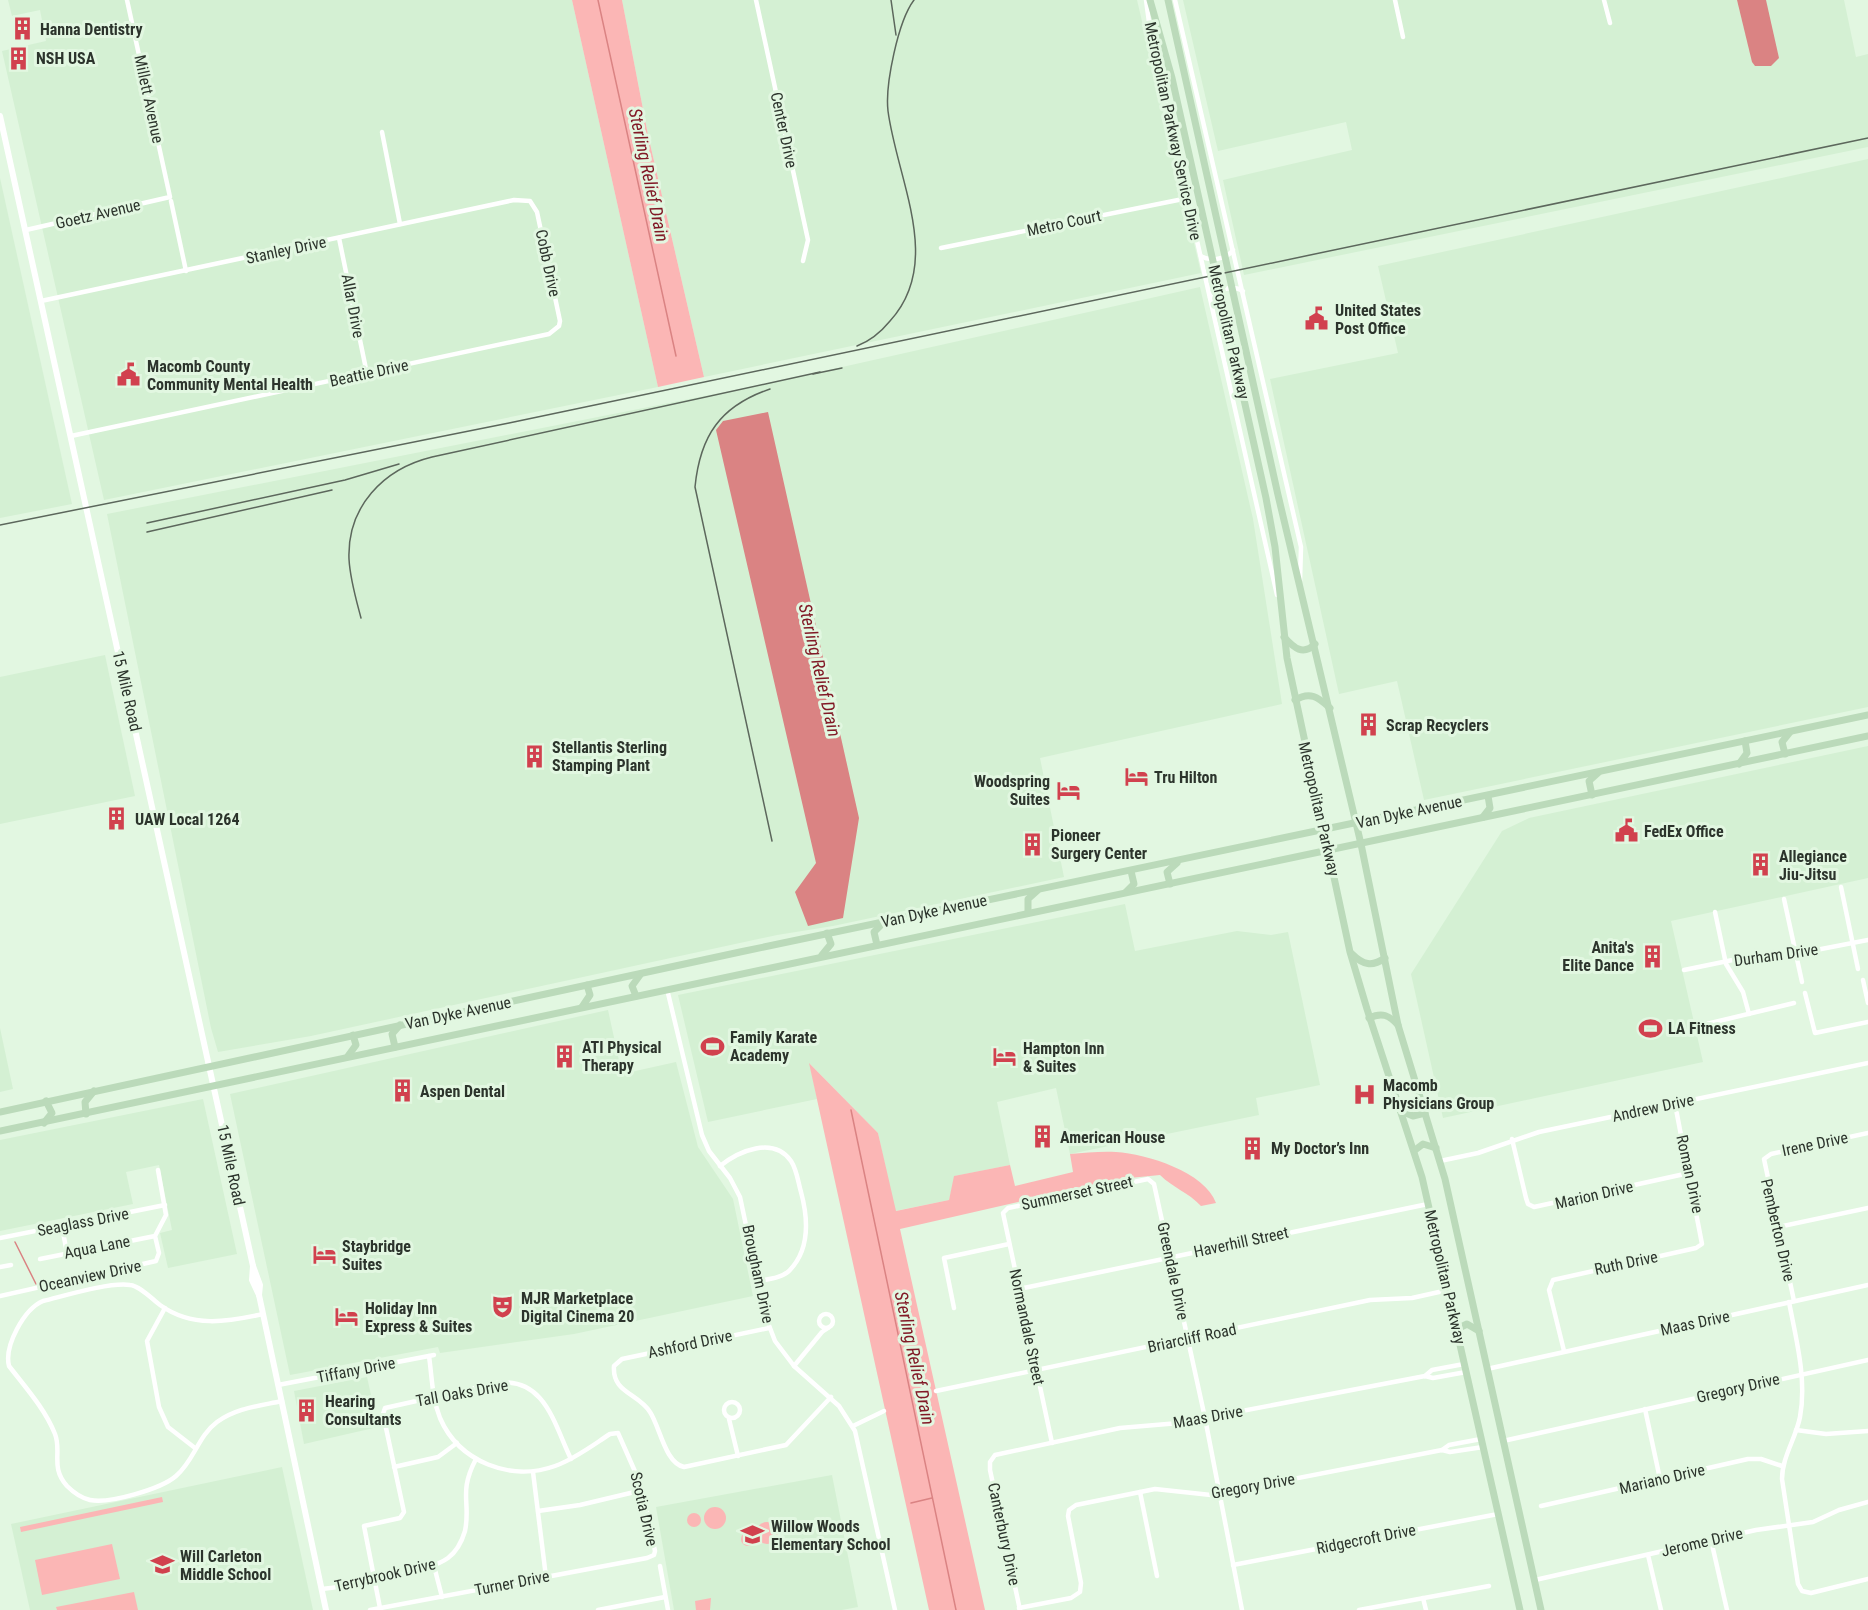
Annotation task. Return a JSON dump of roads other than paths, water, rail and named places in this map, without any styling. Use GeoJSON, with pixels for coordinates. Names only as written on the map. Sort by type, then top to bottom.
{"type":"FeatureCollection","features":[{"type":"Feature","properties":{"kind":"main road","name":"Metropolitan Parkway"},"geometry":{"type":"LineString","coordinates":[[1148,0],[1172,78],[1266,498],[1284,637],[1295,700],[1350,952],[1369,1018],[1414,1150],[1428,1204],[1520,1610]]}},
{"type":"Feature","properties":{"kind":"main road","name":"Metropolitan Parkway"},"geometry":{"type":"LineString","coordinates":[[1168,0],[1183,76],[1278,495],[1361,844],[1398,1025],[1440,1161],[1541,1610]]}},
{"type":"Feature","properties":{"kind":"main road","name":"15 Mile Road"},"geometry":{"type":"LineString","coordinates":[[0,116],[253,1266],[260,1285],[259,1295],[326,1610]]}},
{"type":"Feature","properties":{"kind":"main road"},"geometry":{"type":"LineString","coordinates":[[1284,637],[1299,650],[1307,650],[1315,644]]}},
{"type":"Feature","properties":{"kind":"main road"},"geometry":{"type":"LineString","coordinates":[[1295,700],[1305,695],[1315,696],[1330,708]]}},
{"type":"Feature","properties":{"kind":"main road","name":"Van Dyke Avenue"},"geometry":{"type":"LineString","coordinates":[[0,1112],[827,933],[1868,715]]}},
{"type":"Feature","properties":{"kind":"main road"},"geometry":{"type":"LineString","coordinates":[[1785,754],[1782,742],[1790,732]]}},
{"type":"Feature","properties":{"kind":"main road","name":"Van Dyke Avenue"},"geometry":{"type":"LineString","coordinates":[[0,1131],[1868,736]]}},
{"type":"Feature","properties":{"kind":"main road"},"geometry":{"type":"LineString","coordinates":[[1739,764],[1747,753],[1745,741]]}},
{"type":"Feature","properties":{"kind":"main road"},"geometry":{"type":"LineString","coordinates":[[1592,795],[1590,781],[1600,771]]}},
{"type":"Feature","properties":{"kind":"main road"},"geometry":{"type":"LineString","coordinates":[[1481,818],[1490,808],[1488,796]]}},
{"type":"Feature","properties":{"kind":"main road"},"geometry":{"type":"LineString","coordinates":[[1170,884],[1167,872],[1182,860]]}},
{"type":"Feature","properties":{"kind":"main road"},"geometry":{"type":"LineString","coordinates":[[1123,894],[1134,884],[1131,871]]}},
{"type":"Feature","properties":{"kind":"main road"},"geometry":{"type":"LineString","coordinates":[[1028,914],[1028,899],[1039,890]]}},
{"type":"Feature","properties":{"kind":"main road"},"geometry":{"type":"LineString","coordinates":[[877,945],[874,932],[885,921]]}},
{"type":"Feature","properties":{"kind":"main road"},"geometry":{"type":"LineString","coordinates":[[820,956],[831,944],[827,933]]}},
{"type":"Feature","properties":{"kind":"main road"},"geometry":{"type":"LineString","coordinates":[[1350,952],[1367,964],[1376,964],[1385,958]]}},
{"type":"Feature","properties":{"kind":"main road"},"geometry":{"type":"LineString","coordinates":[[636,996],[633,982],[642,973]]}},
{"type":"Feature","properties":{"kind":"main road"},"geometry":{"type":"LineString","coordinates":[[582,1007],[590,996],[587,985]]}},
{"type":"Feature","properties":{"kind":"main road"},"geometry":{"type":"LineString","coordinates":[[1369,1018],[1378,1014],[1386,1015],[1398,1025]]}},
{"type":"Feature","properties":{"kind":"main road"},"geometry":{"type":"LineString","coordinates":[[395,1047],[392,1034],[400,1025]]}},
{"type":"Feature","properties":{"kind":"main road"},"geometry":{"type":"LineString","coordinates":[[346,1058],[355,1049],[353,1035]]}},
{"type":"Feature","properties":{"kind":"main road"},"geometry":{"type":"LineString","coordinates":[[86,1114],[85,1102],[94,1091]]}},
{"type":"Feature","properties":{"kind":"main road"},"geometry":{"type":"LineString","coordinates":[[44,1123],[52,1113],[46,1101]]}},
{"type":"Feature","properties":{"kind":"main road"},"geometry":{"type":"LineString","coordinates":[[1401,1110],[1413,1116],[1425,1113]]}},
{"type":"Feature","properties":{"kind":"main road"},"geometry":{"type":"LineString","coordinates":[[1414,1150],[1424,1144],[1436,1148]]}},
{"type":"Feature","properties":{"kind":"main road"},"geometry":{"type":"LineString","coordinates":[[1457,1329],[1467,1324],[1479,1331]]}},
{"type":"Feature","properties":{"kind":"street","name":"Millett Avenue"},"geometry":{"type":"LineString","coordinates":[[127,0],[186,271]]}},
{"type":"Feature","properties":{"kind":"street","name":"Center Drive"},"geometry":{"type":"LineString","coordinates":[[756,0],[808,240],[803,261]]}},
{"type":"Feature","properties":{"kind":"street","name":"Metropolitan Parkway Service Drive"},"geometry":{"type":"LineString","coordinates":[[1148,0],[1151,37],[1282,612]]}},
{"type":"Feature","properties":{"kind":"street","name":"Metropolitan Parkway Service Drive"},"geometry":{"type":"LineString","coordinates":[[1175,0],[1301,547],[1300,584]]}},
{"type":"Feature","properties":{"kind":"street"},"geometry":{"type":"LineString","coordinates":[[1395,0],[1403,37]]}},
{"type":"Feature","properties":{"kind":"street"},"geometry":{"type":"LineString","coordinates":[[1604,0],[1610,22]]}},
{"type":"Feature","properties":{"kind":"street"},"geometry":{"type":"LineString","coordinates":[[382,132],[400,224]]}},
{"type":"Feature","properties":{"kind":"street","name":"Metro Court"},"geometry":{"type":"LineString","coordinates":[[941,248],[1188,198]]}},
{"type":"Feature","properties":{"kind":"street","name":"Goetz Avenue"},"geometry":{"type":"LineString","coordinates":[[26,230],[170,199]]}},
{"type":"Feature","properties":{"kind":"street","name":"Stanley Drive"},"geometry":{"type":"LineString","coordinates":[[41,301],[514,200],[530,201]]}},
{"type":"Feature","properties":{"kind":"street","name":"Cobb Drive"},"geometry":{"type":"LineString","coordinates":[[530,201],[537,212],[560,318],[559,326]]}},
{"type":"Feature","properties":{"kind":"street","name":"Allar Drive"},"geometry":{"type":"LineString","coordinates":[[339,238],[367,374]]}},
{"type":"Feature","properties":{"kind":"street"},"geometry":{"type":"LineString","coordinates":[[1201,256],[1209,260],[1227,256],[1233,249]]}},
{"type":"Feature","properties":{"kind":"street"},"geometry":{"type":"LineString","coordinates":[[1210,297],[1216,291],[1234,288],[1243,291]]}},
{"type":"Feature","properties":{"kind":"street","name":"Beattie Drive"},"geometry":{"type":"LineString","coordinates":[[71,436],[544,336],[559,326]]}},
{"type":"Feature","properties":{"kind":"street"},"geometry":{"type":"LineString","coordinates":[[1841,887],[1858,969]]}},
{"type":"Feature","properties":{"kind":"street"},"geometry":{"type":"LineString","coordinates":[[1784,899],[1802,982]]}},
{"type":"Feature","properties":{"kind":"street"},"geometry":{"type":"LineString","coordinates":[[1714,912],[1725,962],[1743,992],[1749,1014]]}},
{"type":"Feature","properties":{"kind":"street","name":"Durham Drive"},"geometry":{"type":"LineString","coordinates":[[1684,970],[1752,956],[1776,957],[1868,940]]}},
{"type":"Feature","properties":{"kind":"street"},"geometry":{"type":"LineString","coordinates":[[1863,980],[1868,1003]]}},
{"type":"Feature","properties":{"kind":"street","name":"Brougham Drive"},"geometry":{"type":"LineString","coordinates":[[667,989],[699,1124],[709,1151],[736,1188],[742,1204],[769,1328],[778,1348],[794,1366],[831,1397],[854,1426],[895,1610]]}},
{"type":"Feature","properties":{"kind":"street"},"geometry":{"type":"LineString","coordinates":[[1805,993],[1815,1033],[1868,1022]]}},
{"type":"Feature","properties":{"kind":"street"},"geometry":{"type":"LineString","coordinates":[[1698,1026],[1794,1003]]}},
{"type":"Feature","properties":{"kind":"street","name":"Andrew Drive"},"geometry":{"type":"LineString","coordinates":[[1440,1161],[1483,1151],[1512,1139],[1868,1063]]}},
{"type":"Feature","properties":{"kind":"street","name":"Roman Drive"},"geometry":{"type":"LineString","coordinates":[[1675,1104],[1702,1244]]}},
{"type":"Feature","properties":{"kind":"street","name":"Irene Drive"},"geometry":{"type":"LineString","coordinates":[[1764,1159],[1771,1154],[1868,1133]]}},
{"type":"Feature","properties":{"kind":"street","name":"Marion Drive"},"geometry":{"type":"LineString","coordinates":[[1512,1139],[1526,1198],[1531,1206],[1541,1207],[1689,1173]]}},
{"type":"Feature","properties":{"kind":"street"},"geometry":{"type":"LineString","coordinates":[[720,1166],[742,1152],[763,1147],[783,1154],[795,1172],[807,1218],[805,1239],[789,1271],[782,1276],[759,1281]]}},
{"type":"Feature","properties":{"kind":"street","name":"Pemberton Drive"},"geometry":{"type":"LineString","coordinates":[[1764,1159],[1791,1302],[1801,1375],[1802,1406],[1796,1430],[1782,1466],[1797,1580],[1802,1591],[1814,1592],[1868,1579]]}},
{"type":"Feature","properties":{"kind":"street","name":"Oceanview Drive"},"geometry":{"type":"LineString","coordinates":[[0,1296],[153,1263],[159,1253],[155,1236],[165,1219],[165,1205],[158,1170]]}},
{"type":"Feature","properties":{"kind":"street","name":"Summerset Street"},"geometry":{"type":"LineString","coordinates":[[1004,1210],[1151,1180]]}},
{"type":"Feature","properties":{"kind":"street","name":"Greendale Drive"},"geometry":{"type":"LineString","coordinates":[[1151,1180],[1205,1418],[1242,1610]]}},
{"type":"Feature","properties":{"kind":"street","name":"Haverhill Street"},"geometry":{"type":"LineString","coordinates":[[1019,1289],[1428,1204]]}},
{"type":"Feature","properties":{"kind":"street","name":"Seaglass Drive"},"geometry":{"type":"LineString","coordinates":[[0,1238],[165,1205]]}},
{"type":"Feature","properties":{"kind":"street"},"geometry":{"type":"LineString","coordinates":[[1778,1227],[1868,1208]]}},
{"type":"Feature","properties":{"kind":"street","name":"Normandale Street"},"geometry":{"type":"LineString","coordinates":[[1004,1210],[1009,1244],[1052,1443]]}},
{"type":"Feature","properties":{"kind":"street"},"geometry":{"type":"LineString","coordinates":[[62,1227],[67,1253]]}},
{"type":"Feature","properties":{"kind":"street","name":"Aqua Lane"},"geometry":{"type":"LineString","coordinates":[[40,1259],[155,1236]]}},
{"type":"Feature","properties":{"kind":"street"},"geometry":{"type":"LineString","coordinates":[[954,1308],[944,1258],[1009,1244]]}},
{"type":"Feature","properties":{"kind":"street","name":"Ruth Drive"},"geometry":{"type":"LineString","coordinates":[[1564,1352],[1549,1290],[1550,1283],[1560,1277],[1696,1248],[1702,1244]]}},
{"type":"Feature","properties":{"kind":"street"},"geometry":{"type":"LineString","coordinates":[[0,1267],[11,1265]]}},
{"type":"Feature","properties":{"kind":"street"},"geometry":{"type":"LineString","coordinates":[[263,1314],[213,1322],[186,1318],[165,1308],[134,1286],[127,1284],[43,1301],[31,1308],[8,1346],[9,1366],[36,1401],[55,1433],[60,1477],[72,1491],[93,1501],[136,1493],[171,1480],[185,1466],[211,1426],[226,1416],[250,1407],[282,1401]]}},
{"type":"Feature","properties":{"kind":"street","name":"Maas Drive"},"geometry":{"type":"LineString","coordinates":[[1487,1369],[1868,1285]]}},
{"type":"Feature","properties":{"kind":"street","name":"Briarcliff Road"},"geometry":{"type":"LineString","coordinates":[[936,1391],[1382,1298],[1413,1298],[1448,1290]]}},
{"type":"Feature","properties":{"kind":"street"},"geometry":{"type":"LineString","coordinates":[[165,1308],[149,1335],[147,1348],[156,1383],[159,1407],[168,1427],[195,1448]]}},
{"type":"Feature","properties":{"kind":"street"},"geometry":{"type":"LineString","coordinates":[[794,1366],[833,1322],[828,1315],[820,1318],[822,1332]]}},
{"type":"Feature","properties":{"kind":"street"},"geometry":{"type":"LineString","coordinates":[[820,1325],[828,1328]]}},
{"type":"Feature","properties":{"kind":"street","name":"Ashford Drive"},"geometry":{"type":"LineString","coordinates":[[738,1456],[684,1467],[676,1464],[646,1407],[618,1385],[614,1366],[618,1361],[627,1357],[769,1328]]}},
{"type":"Feature","properties":{"kind":"street","name":"Tiffany Drive"},"geometry":{"type":"LineString","coordinates":[[278,1385],[431,1355],[434,1397]]}},
{"type":"Feature","properties":{"kind":"street","name":"Gregory Drive"},"geometry":{"type":"LineString","coordinates":[[1503,1441],[1868,1360]]}},
{"type":"Feature","properties":{"kind":"street","name":"Maas Drive"},"geometry":{"type":"LineString","coordinates":[[992,1458],[1126,1427],[1205,1418],[1425,1376],[1432,1370],[1465,1368]]}},
{"type":"Feature","properties":{"kind":"street","name":"Tall Oaks Drive"},"geometry":{"type":"LineString","coordinates":[[394,1467],[384,1409],[509,1382],[532,1389],[545,1402],[571,1459]]}},
{"type":"Feature","properties":{"kind":"street"},"geometry":{"type":"LineString","coordinates":[[434,1397],[441,1419],[457,1443],[476,1459],[499,1469],[533,1472],[555,1467],[571,1459]]}},
{"type":"Feature","properties":{"kind":"street"},"geometry":{"type":"LineString","coordinates":[[732,1424],[741,1410],[735,1403],[725,1406],[725,1413],[732,1424],[738,1456],[786,1445],[831,1397]]}},
{"type":"Feature","properties":{"kind":"street"},"geometry":{"type":"LineString","coordinates":[[1645,1409],[1660,1479]]}},
{"type":"Feature","properties":{"kind":"street"},"geometry":{"type":"LineString","coordinates":[[854,1426],[884,1411]]}},
{"type":"Feature","properties":{"kind":"street"},"geometry":{"type":"LineString","coordinates":[[728,1417],[734,1418]]}},
{"type":"Feature","properties":{"kind":"street"},"geometry":{"type":"LineString","coordinates":[[1796,1430],[1826,1434],[1868,1431]]}},
{"type":"Feature","properties":{"kind":"street","name":"Scotia Drive"},"geometry":{"type":"LineString","coordinates":[[571,1459],[616,1432],[623,1440],[643,1490],[654,1555]]}},
{"type":"Feature","properties":{"kind":"street"},"geometry":{"type":"LineString","coordinates":[[380,1608],[364,1526],[404,1515],[394,1467],[438,1457],[457,1443]]}},
{"type":"Feature","properties":{"kind":"street","name":"Gregory Drive"},"geometry":{"type":"LineString","coordinates":[[1019,1609],[1074,1597],[1080,1593],[1081,1582],[1068,1516],[1071,1508],[1163,1489],[1196,1495],[1220,1493],[1442,1450],[1449,1445],[1482,1443]]}},
{"type":"Feature","properties":{"kind":"street","name":"Canterbury Drive"},"geometry":{"type":"LineString","coordinates":[[992,1458],[990,1470],[1019,1609]]}},
{"type":"Feature","properties":{"kind":"street","name":"Terrybrook Drive"},"geometry":{"type":"LineString","coordinates":[[322,1589],[434,1566],[452,1555],[464,1536],[464,1489],[476,1459]]}},
{"type":"Feature","properties":{"kind":"street","name":"Mariano Drive"},"geometry":{"type":"LineString","coordinates":[[1541,1506],[1748,1459],[1761,1459],[1782,1466]]}},
{"type":"Feature","properties":{"kind":"street"},"geometry":{"type":"LineString","coordinates":[[533,1472],[546,1577]]}},
{"type":"Feature","properties":{"kind":"street"},"geometry":{"type":"LineString","coordinates":[[538,1511],[580,1505],[643,1490]]}},
{"type":"Feature","properties":{"kind":"street"},"geometry":{"type":"LineString","coordinates":[[1140,1492],[1157,1576]]}},
{"type":"Feature","properties":{"kind":"street","name":"Jerome Drive"},"geometry":{"type":"LineString","coordinates":[[1535,1580],[1711,1540],[1813,1522],[1839,1510],[1868,1502]]}},
{"type":"Feature","properties":{"kind":"street","name":"Ridgecroft Drive"},"geometry":{"type":"LineString","coordinates":[[1233,1565],[1498,1514]]}},
{"type":"Feature","properties":{"kind":"street"},"geometry":{"type":"LineString","coordinates":[[1711,1540],[1727,1610]]}},
{"type":"Feature","properties":{"kind":"street","name":"Turner Drive"},"geometry":{"type":"LineString","coordinates":[[370,1610],[654,1555]]}},
{"type":"Feature","properties":{"kind":"street"},"geometry":{"type":"LineString","coordinates":[[1648,1555],[1661,1610]]}},
{"type":"Feature","properties":{"kind":"street"},"geometry":{"type":"LineString","coordinates":[[434,1566],[442,1597]]}},
{"type":"Feature","properties":{"kind":"street"},"geometry":{"type":"LineString","coordinates":[[660,1566],[668,1610]]}},
{"type":"Feature","properties":{"kind":"street"},"geometry":{"type":"LineString","coordinates":[[1359,1610],[1489,1586]]}},
{"type":"Feature","properties":{"kind":"street"},"geometry":{"type":"LineString","coordinates":[[598,1610],[665,1597]]}},
{"type":"Feature","properties":{"kind":"street"},"geometry":{"type":"LineString","coordinates":[[1424,1598],[1426,1610]]}},
{"type":"Feature","properties":{"kind":"water"},"geometry":{"type":"Polygon","coordinates":[[[1737,0],[1766,0],[1779,58],[1771,66],[1755,66],[1752,62],[1737,0]]]}},
{"type":"Feature","properties":{"kind":"water"},"geometry":{"type":"Polygon","coordinates":[[[768,412],[859,818],[843,918],[808,926],[795,892],[816,863],[716,430],[723,421],[768,412]]]}},
{"type":"Feature","properties":{"kind":"waterway","name":"Sterling Relief Drain"},"geometry":{"type":"LineString","coordinates":[[598,0],[676,356]]}},
{"type":"Feature","properties":{"kind":"waterway","name":"Sterling Relief Drain"},"geometry":{"type":"LineString","coordinates":[[851,1110],[956,1610]]}},
{"type":"Feature","properties":{"kind":"waterway"},"geometry":{"type":"LineString","coordinates":[[15,1242],[36,1284]]}},
{"type":"Feature","properties":{"kind":"waterway"},"geometry":{"type":"LineString","coordinates":[[911,1503],[932,1498]]}},
{"type":"Feature","properties":{"kind":"railway"},"geometry":{"type":"LineString","coordinates":[[891,0],[896,35]]}},
{"type":"Feature","properties":{"kind":"railway"},"geometry":{"type":"LineString","coordinates":[[857,346],[875,336],[890,321],[906,298],[914,273],[913,220],[888,111],[894,54],[903,23],[914,0]]}},
{"type":"Feature","properties":{"kind":"railway"},"geometry":{"type":"LineString","coordinates":[[0,525],[509,423],[1868,138]]}},
{"type":"Feature","properties":{"kind":"railway"},"geometry":{"type":"LineString","coordinates":[[813,374],[842,368]]}},
{"type":"Feature","properties":{"kind":"railway"},"geometry":{"type":"LineString","coordinates":[[361,618],[349,559],[354,523],[371,493],[398,471],[432,457],[820,372]]}},
{"type":"Feature","properties":{"kind":"railway"},"geometry":{"type":"LineString","coordinates":[[770,389],[738,404],[716,425],[702,453],[695,487],[772,841]]}},
{"type":"Feature","properties":{"kind":"railway"},"geometry":{"type":"LineString","coordinates":[[147,523],[345,480],[399,464]]}},
{"type":"Feature","properties":{"kind":"railway"},"geometry":{"type":"LineString","coordinates":[[147,532],[332,490]]}},
{"type":"Feature","properties":{"kind":"place","name":"Hanna Dentistry"},"geometry":{"type":"Point","coordinates":[22,29]}},
{"type":"Feature","properties":{"kind":"place","name":"NSH USA"},"geometry":{"type":"Point","coordinates":[18,58]}},
{"type":"Feature","properties":{"kind":"place","name":"United States Post Office"},"geometry":{"type":"Point","coordinates":[1317,319]}},
{"type":"Feature","properties":{"kind":"place","name":"Macomb County Community Mental Health"},"geometry":{"type":"Point","coordinates":[129,375]}},
{"type":"Feature","properties":{"kind":"place","name":"Scrap Recyclers"},"geometry":{"type":"Point","coordinates":[1368,725]}},
{"type":"Feature","properties":{"kind":"place","name":"Stellantis Sterling Stamping Plant"},"geometry":{"type":"Point","coordinates":[534,756]}},
{"type":"Feature","properties":{"kind":"place","name":"Tru Hilton"},"geometry":{"type":"Point","coordinates":[1136,777]}},
{"type":"Feature","properties":{"kind":"place","name":"Woodspring Suites"},"geometry":{"type":"Point","coordinates":[1068,790]}},
{"type":"Feature","properties":{"kind":"place","name":"UAW Local 1264"},"geometry":{"type":"Point","coordinates":[117,819]}},
{"type":"Feature","properties":{"kind":"place","name":"FedEx Office"},"geometry":{"type":"Point","coordinates":[1626,831]}},
{"type":"Feature","properties":{"kind":"place","name":"Pioneer Surgery Center"},"geometry":{"type":"Point","coordinates":[1033,844]}},
{"type":"Feature","properties":{"kind":"place","name":"Allegiance Jiu-Jitsu"},"geometry":{"type":"Point","coordinates":[1761,865]}},
{"type":"Feature","properties":{"kind":"place","name":"Anita's Elite Dance"},"geometry":{"type":"Point","coordinates":[1652,956]}},
{"type":"Feature","properties":{"kind":"place","name":"LA Fitness"},"geometry":{"type":"Point","coordinates":[1650,1028]}},
{"type":"Feature","properties":{"kind":"place","name":"Family Karate Academy"},"geometry":{"type":"Point","coordinates":[712,1046]}},
{"type":"Feature","properties":{"kind":"place","name":"ATI Physical Therapy"},"geometry":{"type":"Point","coordinates":[564,1056]}},
{"type":"Feature","properties":{"kind":"place","name":"Hampton Inn & Suites"},"geometry":{"type":"Point","coordinates":[1005,1057]}},
{"type":"Feature","properties":{"kind":"place","name":"Aspen Dental"},"geometry":{"type":"Point","coordinates":[402,1091]}},
{"type":"Feature","properties":{"kind":"place","name":"Macomb Physicians Group"},"geometry":{"type":"Point","coordinates":[1365,1094]}},
{"type":"Feature","properties":{"kind":"place","name":"American House"},"geometry":{"type":"Point","coordinates":[1042,1137]}},
{"type":"Feature","properties":{"kind":"place","name":"My Doctor’s Inn"},"geometry":{"type":"Point","coordinates":[1253,1148]}},
{"type":"Feature","properties":{"kind":"place","name":"Staybridge Suites"},"geometry":{"type":"Point","coordinates":[324,1255]}},
{"type":"Feature","properties":{"kind":"place","name":"MJR Marketplace Digital Cinema 20"},"geometry":{"type":"Point","coordinates":[503,1307]}},
{"type":"Feature","properties":{"kind":"place","name":"Holiday Inn Express & Suites"},"geometry":{"type":"Point","coordinates":[347,1317]}},
{"type":"Feature","properties":{"kind":"place","name":"Hearing Consultants"},"geometry":{"type":"Point","coordinates":[307,1410]}},
{"type":"Feature","properties":{"kind":"place","name":"Willow Woods Elementary School"},"geometry":{"type":"Point","coordinates":[753,1535]}},
{"type":"Feature","properties":{"kind":"place","name":"Will Carleton Middle School"},"geometry":{"type":"Point","coordinates":[162,1565]}}]}
